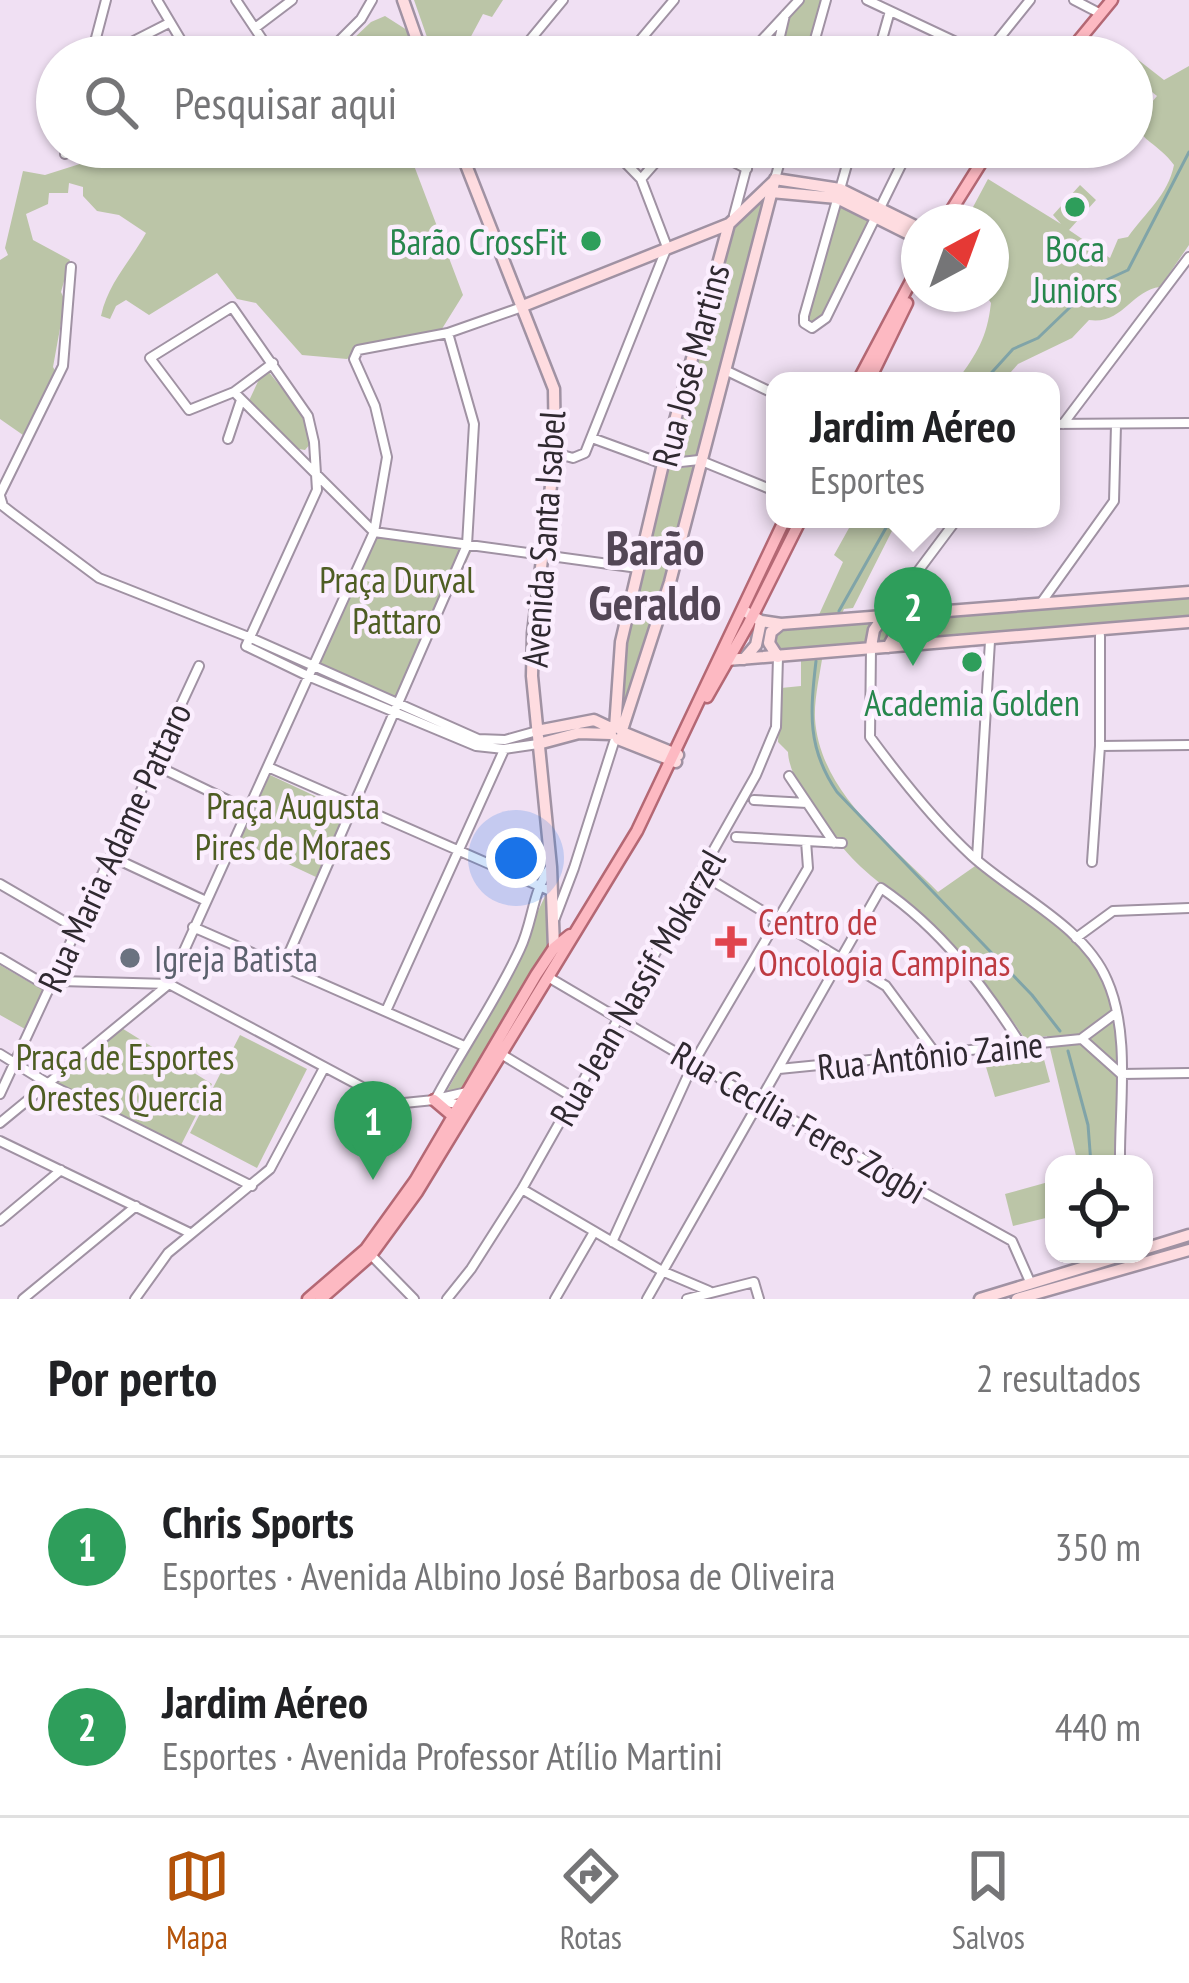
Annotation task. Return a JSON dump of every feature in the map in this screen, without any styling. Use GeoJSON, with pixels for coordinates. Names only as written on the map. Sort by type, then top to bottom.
{"type":"FeatureCollection","features":[{"type":"Feature","properties":{"kind":"main road"},"geometry":{"type":"LineString","coordinates":[[403,0],[416,36]]}},
{"type":"Feature","properties":{"kind":"main road"},"geometry":{"type":"LineString","coordinates":[[1083,36],[1112,0]]}},
{"type":"Feature","properties":{"kind":"main road","name":"Avenida Santa Isabel"},"geometry":{"type":"LineString","coordinates":[[467,168],[554,389],[555,453],[532,633],[554,948]]}},
{"type":"Feature","properties":{"kind":"main road"},"geometry":{"type":"LineString","coordinates":[[957,204],[979,168]]}},
{"type":"Feature","properties":{"kind":"main road"},"geometry":{"type":"LineString","coordinates":[[523,306],[729,224],[770,188],[838,193],[901,221]]}},
{"type":"Feature","properties":{"kind":"main road"},"geometry":{"type":"LineString","coordinates":[[617,733],[670,582],[770,188]]}},
{"type":"Feature","properties":{"kind":"main road"},"geometry":{"type":"LineString","coordinates":[[880,212],[901,227]]}},
{"type":"Feature","properties":{"kind":"main road","name":"Rua José Martins"},"geometry":{"type":"LineString","coordinates":[[617,733],[621,642],[663,464],[729,224]]}},
{"type":"Feature","properties":{"kind":"main road"},"geometry":{"type":"LineString","coordinates":[[863,372],[901,300]]}},
{"type":"Feature","properties":{"kind":"main road"},"geometry":{"type":"LineString","coordinates":[[874,372],[904,312]]}},
{"type":"Feature","properties":{"kind":"main road"},"geometry":{"type":"LineString","coordinates":[[674,757],[736,657],[782,528]]}},
{"type":"Feature","properties":{"kind":"main road"},"geometry":{"type":"LineString","coordinates":[[321,1299],[371,1255],[417,1192],[465,1105],[646,821],[730,632],[752,616],[796,528]]}},
{"type":"Feature","properties":{"kind":"main road"},"geometry":{"type":"LineString","coordinates":[[752,616],[781,624],[897,610],[1189,592]]}},
{"type":"Feature","properties":{"kind":"main road"},"geometry":{"type":"LineString","coordinates":[[887,646],[893,638],[897,610]]}},
{"type":"Feature","properties":{"kind":"main road"},"geometry":{"type":"LineString","coordinates":[[871,653],[874,630],[897,610]]}},
{"type":"Feature","properties":{"kind":"main road"},"geometry":{"type":"LineString","coordinates":[[736,657],[871,653],[887,646],[1189,622]]}},
{"type":"Feature","properties":{"kind":"main road"},"geometry":{"type":"LineString","coordinates":[[778,656],[769,643],[771,632],[781,624]]}},
{"type":"Feature","properties":{"kind":"main road"},"geometry":{"type":"LineString","coordinates":[[730,632],[736,657]]}},
{"type":"Feature","properties":{"kind":"main road"},"geometry":{"type":"LineString","coordinates":[[537,737],[594,720],[674,757]]}},
{"type":"Feature","properties":{"kind":"main road"},"geometry":{"type":"LineString","coordinates":[[308,1299],[366,1249],[465,1105],[468,1092],[554,948],[574,932]]}},
{"type":"Feature","properties":{"kind":"main road"},"geometry":{"type":"LineString","coordinates":[[550,971],[554,948]]}},
{"type":"Feature","properties":{"kind":"main road"},"geometry":{"type":"LineString","coordinates":[[434,1100],[454,1117]]}},
{"type":"Feature","properties":{"kind":"main road"},"geometry":{"type":"LineString","coordinates":[[1153,1246],[1189,1235]]}},
{"type":"Feature","properties":{"kind":"main road"},"geometry":{"type":"LineString","coordinates":[[1017,1299],[1189,1250]]}},
{"type":"Feature","properties":{"kind":"main road"},"geometry":{"type":"LineString","coordinates":[[980,1299],[1096,1263]]}},
{"type":"Feature","properties":{"kind":"main road"},"geometry":{"type":"LineString","coordinates":[[1017,1299],[1033,1291],[1031,1284]]}},
{"type":"Feature","properties":{"kind":"street"},"geometry":{"type":"LineString","coordinates":[[96,36],[106,0]]}},
{"type":"Feature","properties":{"kind":"street"},"geometry":{"type":"LineString","coordinates":[[157,0],[178,36]]}},
{"type":"Feature","properties":{"kind":"street"},"geometry":{"type":"LineString","coordinates":[[236,0],[260,36]]}},
{"type":"Feature","properties":{"kind":"street"},"geometry":{"type":"LineString","coordinates":[[255,28],[292,0]]}},
{"type":"Feature","properties":{"kind":"street"},"geometry":{"type":"LineString","coordinates":[[344,36],[373,0]]}},
{"type":"Feature","properties":{"kind":"street"},"geometry":{"type":"LineString","coordinates":[[533,36],[563,0]]}},
{"type":"Feature","properties":{"kind":"street"},"geometry":{"type":"LineString","coordinates":[[644,36],[674,0]]}},
{"type":"Feature","properties":{"kind":"street"},"geometry":{"type":"LineString","coordinates":[[765,36],[799,0]]}},
{"type":"Feature","properties":{"kind":"street"},"geometry":{"type":"LineString","coordinates":[[816,36],[826,0]]}},
{"type":"Feature","properties":{"kind":"street"},"geometry":{"type":"LineString","coordinates":[[867,0],[943,36]]}},
{"type":"Feature","properties":{"kind":"street"},"geometry":{"type":"LineString","coordinates":[[1002,36],[1030,0]]}},
{"type":"Feature","properties":{"kind":"street"},"geometry":{"type":"LineString","coordinates":[[1075,0],[1101,14]]}},
{"type":"Feature","properties":{"kind":"street"},"geometry":{"type":"LineString","coordinates":[[883,36],[890,11]]}},
{"type":"Feature","properties":{"kind":"street"},"geometry":{"type":"LineString","coordinates":[[780,36],[786,14]]}},
{"type":"Feature","properties":{"kind":"street"},"geometry":{"type":"LineString","coordinates":[[142,36],[169,22]]}},
{"type":"Feature","properties":{"kind":"street"},"geometry":{"type":"LineString","coordinates":[[555,453],[583,457],[668,247],[640,179],[630,168]]}},
{"type":"Feature","properties":{"kind":"street"},"geometry":{"type":"LineString","coordinates":[[640,179],[650,168]]}},
{"type":"Feature","properties":{"kind":"street"},"geometry":{"type":"LineString","coordinates":[[770,188],[777,168]]}},
{"type":"Feature","properties":{"kind":"street"},"geometry":{"type":"LineString","coordinates":[[846,168],[804,316],[807,327],[823,322],[900,168]]}},
{"type":"Feature","properties":{"kind":"street","name":"Rua José Martins"},"geometry":{"type":"LineString","coordinates":[[729,224],[739,206],[747,169]]}},
{"type":"Feature","properties":{"kind":"street"},"geometry":{"type":"LineString","coordinates":[[1189,257],[1189,269]]}},
{"type":"Feature","properties":{"kind":"street"},"geometry":{"type":"LineString","coordinates":[[1063,424],[1189,257]]}},
{"type":"Feature","properties":{"kind":"street"},"geometry":{"type":"LineString","coordinates":[[71,267],[62,366],[1,498],[99,578],[476,746],[537,737]]}},
{"type":"Feature","properties":{"kind":"street"},"geometry":{"type":"LineString","coordinates":[[0,1123],[169,984],[374,532],[387,458],[355,358],[358,350],[448,332],[523,306]]}},
{"type":"Feature","properties":{"kind":"street"},"geometry":{"type":"LineString","coordinates":[[246,640],[316,490],[308,416],[273,363],[232,307],[150,358],[189,410],[238,396],[273,363]]}},
{"type":"Feature","properties":{"kind":"street"},"geometry":{"type":"LineString","coordinates":[[283,967],[467,545],[474,424],[448,332]]}},
{"type":"Feature","properties":{"kind":"street"},"geometry":{"type":"LineString","coordinates":[[723,369],[766,390]]}},
{"type":"Feature","properties":{"kind":"street"},"geometry":{"type":"LineString","coordinates":[[228,439],[238,396]]}},
{"type":"Feature","properties":{"kind":"street"},"geometry":{"type":"LineString","coordinates":[[238,396],[374,532],[640,568]]}},
{"type":"Feature","properties":{"kind":"street"},"geometry":{"type":"LineString","coordinates":[[1063,424],[1189,423]]}},
{"type":"Feature","properties":{"kind":"street"},"geometry":{"type":"LineString","coordinates":[[1040,604],[1114,501],[1116,425]]}},
{"type":"Feature","properties":{"kind":"street"},"geometry":{"type":"LineString","coordinates":[[592,438],[663,464],[699,460],[766,487]]}},
{"type":"Feature","properties":{"kind":"street"},"geometry":{"type":"LineString","coordinates":[[897,610],[951,528]]}},
{"type":"Feature","properties":{"kind":"street"},"geometry":{"type":"LineString","coordinates":[[1092,862],[1100,746],[1100,636]]}},
{"type":"Feature","properties":{"kind":"street"},"geometry":{"type":"LineString","coordinates":[[976,860],[989,641]]}},
{"type":"Feature","properties":{"kind":"street"},"geometry":{"type":"LineString","coordinates":[[871,653],[870,737],[949,834],[1076,938],[1105,975],[1115,1013],[1121,1074],[1120,1155]]}},
{"type":"Feature","properties":{"kind":"street","name":"Rua Jean Nassif Mokarzel"},"geometry":{"type":"LineString","coordinates":[[447,1299],[522,1189],[756,775],[776,728],[778,656]]}},
{"type":"Feature","properties":{"kind":"street","name":"Rua Maria Adame Pattaro"},"geometry":{"type":"LineString","coordinates":[[0,1094],[199,666]]}},
{"type":"Feature","properties":{"kind":"street","name":"Rua José Martins"},"geometry":{"type":"LineString","coordinates":[[555,918],[617,733]]}},
{"type":"Feature","properties":{"kind":"street"},"geometry":{"type":"LineString","coordinates":[[386,1011],[505,745]]}},
{"type":"Feature","properties":{"kind":"street"},"geometry":{"type":"LineString","coordinates":[[1100,746],[1189,745]]}},
{"type":"Feature","properties":{"kind":"street"},"geometry":{"type":"LineString","coordinates":[[153,764],[246,809]]}},
{"type":"Feature","properties":{"kind":"street"},"geometry":{"type":"LineString","coordinates":[[268,766],[552,892]]}},
{"type":"Feature","properties":{"kind":"street"},"geometry":{"type":"LineString","coordinates":[[736,837],[838,843],[789,776]]}},
{"type":"Feature","properties":{"kind":"street"},"geometry":{"type":"LineString","coordinates":[[754,800],[807,803]]}},
{"type":"Feature","properties":{"kind":"street"},"geometry":{"type":"LineString","coordinates":[[612,1242],[694,1062],[808,868],[806,841]]}},
{"type":"Feature","properties":{"kind":"street"},"geometry":{"type":"LineString","coordinates":[[112,857],[204,900]]}},
{"type":"Feature","properties":{"kind":"street"},"geometry":{"type":"LineString","coordinates":[[434,1100],[524,941],[538,887],[551,867]]}},
{"type":"Feature","properties":{"kind":"street"},"geometry":{"type":"LineString","coordinates":[[703,875],[886,986],[936,1054]]}},
{"type":"Feature","properties":{"kind":"street"},"geometry":{"type":"LineString","coordinates":[[0,884],[79,930]]}},
{"type":"Feature","properties":{"kind":"street"},"geometry":{"type":"LineString","coordinates":[[646,1299],[880,888],[948,946],[992,999],[1022,1046]]}},
{"type":"Feature","properties":{"kind":"street"},"geometry":{"type":"LineString","coordinates":[[1076,938],[1108,912],[1189,908]]}},
{"type":"Feature","properties":{"kind":"street"},"geometry":{"type":"LineString","coordinates":[[193,927],[464,1046]]}},
{"type":"Feature","properties":{"kind":"street"},"geometry":{"type":"LineString","coordinates":[[0,958],[49,987],[60,981],[169,984],[394,1104],[468,1092]]}},
{"type":"Feature","properties":{"kind":"street","name":"Rua Cecília Feres Zogbi"},"geometry":{"type":"LineString","coordinates":[[550,971],[757,1100],[1012,1241],[1031,1284]]}},
{"type":"Feature","properties":{"kind":"street","name":"Rua Antônio Zaine"},"geometry":{"type":"LineString","coordinates":[[779,1069],[1082,1039],[1115,1013]]}},
{"type":"Feature","properties":{"kind":"street","name":"Rua Antônio Zaine"},"geometry":{"type":"LineString","coordinates":[[1082,1039],[1121,1074]]}},
{"type":"Feature","properties":{"kind":"street"},"geometry":{"type":"LineString","coordinates":[[0,1054],[47,1083],[251,1186]]}},
{"type":"Feature","properties":{"kind":"street"},"geometry":{"type":"LineString","coordinates":[[501,1054],[574,1098]]}},
{"type":"Feature","properties":{"kind":"street"},"geometry":{"type":"LineString","coordinates":[[135,1299],[157,1264],[251,1186],[278,1156],[324,1068]]}},
{"type":"Feature","properties":{"kind":"street"},"geometry":{"type":"LineString","coordinates":[[1121,1074],[1189,1073]]}},
{"type":"Feature","properties":{"kind":"street"},"geometry":{"type":"LineString","coordinates":[[434,1100],[465,1105]]}},
{"type":"Feature","properties":{"kind":"street"},"geometry":{"type":"LineString","coordinates":[[0,1141],[190,1233]]}},
{"type":"Feature","properties":{"kind":"street"},"geometry":{"type":"LineString","coordinates":[[0,1221],[61,1170]]}},
{"type":"Feature","properties":{"kind":"street"},"geometry":{"type":"LineString","coordinates":[[522,1189],[662,1270],[710,1292]]}},
{"type":"Feature","properties":{"kind":"street"},"geometry":{"type":"LineString","coordinates":[[23,1299],[136,1206]]}},
{"type":"Feature","properties":{"kind":"street"},"geometry":{"type":"LineString","coordinates":[[555,1299],[594,1232]]}},
{"type":"Feature","properties":{"kind":"street"},"geometry":{"type":"LineString","coordinates":[[371,1255],[414,1299]]}},
{"type":"Feature","properties":{"kind":"street"},"geometry":{"type":"LineString","coordinates":[[1123,1263],[1123,1270]]}},
{"type":"Feature","properties":{"kind":"street"},"geometry":{"type":"LineString","coordinates":[[687,1299],[754,1282],[759,1299]]}},
{"type":"Feature","properties":{"kind":"green space"},"geometry":{"type":"Polygon","coordinates":[[[414,0],[503,0],[492,17],[483,14],[471,36],[427,36],[414,0]]]}},
{"type":"Feature","properties":{"kind":"green space"},"geometry":{"type":"Polygon","coordinates":[[[804,0],[822,0],[812,36],[784,36],[789,15],[804,0]]]}},
{"type":"Feature","properties":{"kind":"green space"},"geometry":{"type":"Polygon","coordinates":[[[385,16],[409,36],[356,36],[385,16]]]}},
{"type":"Feature","properties":{"kind":"green space"},"geometry":{"type":"Polygon","coordinates":[[[1189,66],[1189,245],[1160,287],[1142,294],[1119,313],[1089,320],[1072,338],[1011,372],[963,372],[980,345],[990,312],[1009,312],[1009,204],[975,204],[988,179],[1061,224],[1053,215],[1080,185],[1096,200],[1069,230],[1110,258],[1118,239],[1128,237],[1167,186],[1174,165],[1153,144],[1157,96],[1153,71],[1164,80],[1189,66]]]}},
{"type":"Feature","properties":{"kind":"green space"},"geometry":{"type":"Polygon","coordinates":[[[67,168],[415,168],[463,295],[440,332],[366,346],[347,359],[302,355],[256,303],[237,299],[217,273],[149,315],[126,300],[116,306],[110,319],[101,316],[109,293],[146,233],[119,215],[97,211],[83,196],[83,187],[69,183],[68,193],[49,193],[48,204],[26,214],[33,240],[70,260],[61,292],[65,301],[53,367],[56,372],[23,435],[0,419],[0,260],[8,255],[5,248],[23,171],[45,175],[67,168]]]}},
{"type":"Feature","properties":{"kind":"green space"},"geometry":{"type":"Polygon","coordinates":[[[764,200],[699,460],[666,462],[730,225],[764,200]]]}},
{"type":"Feature","properties":{"kind":"green space"},"geometry":{"type":"Polygon","coordinates":[[[839,200],[877,217],[815,328],[804,323],[839,200]]]}},
{"type":"Feature","properties":{"kind":"green space"},"geometry":{"type":"Polygon","coordinates":[[[268,371],[306,418],[311,443],[305,450],[293,448],[247,405],[261,375],[268,371]]]}},
{"type":"Feature","properties":{"kind":"green space"},"geometry":{"type":"Polygon","coordinates":[[[695,466],[622,725],[617,724],[622,663],[665,470],[695,466]]]}},
{"type":"Feature","properties":{"kind":"green space"},"geometry":{"type":"Polygon","coordinates":[[[849,528],[893,528],[853,608],[844,609],[841,616],[817,619],[843,562],[834,555],[849,528]]]}},
{"type":"Feature","properties":{"kind":"green space","name":"Praça Durval Pattaro"},"geometry":{"type":"Polygon","coordinates":[[[376,536],[473,548],[400,700],[317,666],[376,536]]]}},
{"type":"Feature","properties":{"kind":"green space"},"geometry":{"type":"Polygon","coordinates":[[[1189,593],[1189,619],[980,634],[823,653],[815,711],[820,746],[843,793],[938,892],[978,864],[1060,928],[1099,969],[1108,988],[1117,1036],[1117,1155],[1076,1155],[1047,1036],[1026,1040],[951,946],[851,857],[805,797],[788,752],[778,742],[781,688],[801,686],[801,653],[779,654],[774,649],[773,632],[783,626],[1189,593]]]}},
{"type":"Feature","properties":{"kind":"green space","name":"Praça Augusta Pires de Moraes"},"geometry":{"type":"Polygon","coordinates":[[[270,775],[347,811],[316,877],[239,841],[270,775]]]}},
{"type":"Feature","properties":{"kind":"green space"},"geometry":{"type":"Polygon","coordinates":[[[547,892],[551,935],[547,950],[465,1089],[447,1091],[527,946],[547,892]]]}},
{"type":"Feature","properties":{"kind":"green space"},"geometry":{"type":"Polygon","coordinates":[[[0,965],[43,990],[25,1029],[0,1015],[0,965]]]}},
{"type":"Feature","properties":{"kind":"green space","name":"Praça de Esportes Orestes Quercia"},"geometry":{"type":"Polygon","coordinates":[[[120,1027],[212,1084],[179,1149],[51,1083],[120,1027]]]}},
{"type":"Feature","properties":{"kind":"green space"},"geometry":{"type":"Polygon","coordinates":[[[240,1035],[307,1069],[257,1168],[190,1133],[240,1035]]]}},
{"type":"Feature","properties":{"kind":"green space"},"geometry":{"type":"Polygon","coordinates":[[[1042,1052],[1050,1082],[995,1097],[986,1067],[1042,1052]]]}},
{"type":"Feature","properties":{"kind":"green space"},"geometry":{"type":"Polygon","coordinates":[[[1045,1183],[1045,1218],[1013,1226],[1005,1194],[1045,1183]]]}},
{"type":"Feature","properties":{"kind":"waterway"},"geometry":{"type":"LineString","coordinates":[[992,372],[1013,349],[1038,338],[1091,287],[1128,270],[1189,152]]}},
{"type":"Feature","properties":{"kind":"waterway"},"geometry":{"type":"LineString","coordinates":[[839,611],[886,528]]}},
{"type":"Feature","properties":{"kind":"waterway"},"geometry":{"type":"LineString","coordinates":[[816,661],[813,730],[820,760],[837,792],[1032,995],[1060,1031]]}},
{"type":"Feature","properties":{"kind":"waterway"},"geometry":{"type":"LineString","coordinates":[[1068,1051],[1088,1125],[1090,1155]]}},
{"type":"Feature","properties":{"kind":"place","name":"Boca Juniors"},"geometry":{"type":"Point","coordinates":[1075,207]}},
{"type":"Feature","properties":{"kind":"place","name":"Barão CrossFit"},"geometry":{"type":"Point","coordinates":[591,241]}},
{"type":"Feature","properties":{"kind":"place","name":"Academia Golden"},"geometry":{"type":"Point","coordinates":[972,662]}},
{"type":"Feature","properties":{"kind":"place","name":"Jardim Aéreo"},"geometry":{"type":"Point","coordinates":[913,666]}},
{"type":"Feature","properties":{"kind":"place","name":"Centro de Oncologia Campinas"},"geometry":{"type":"Point","coordinates":[731,942]}},
{"type":"Feature","properties":{"kind":"place","name":"Igreja Batista"},"geometry":{"type":"Point","coordinates":[130,958]}},
{"type":"Feature","properties":{"kind":"place","name":"Chris Sports"},"geometry":{"type":"Point","coordinates":[373,1180]}},
{"type":"Feature","properties":{"kind":"district","name":"Barão Geraldo"},"geometry":{"type":"Point","coordinates":[655,574]}}]}
